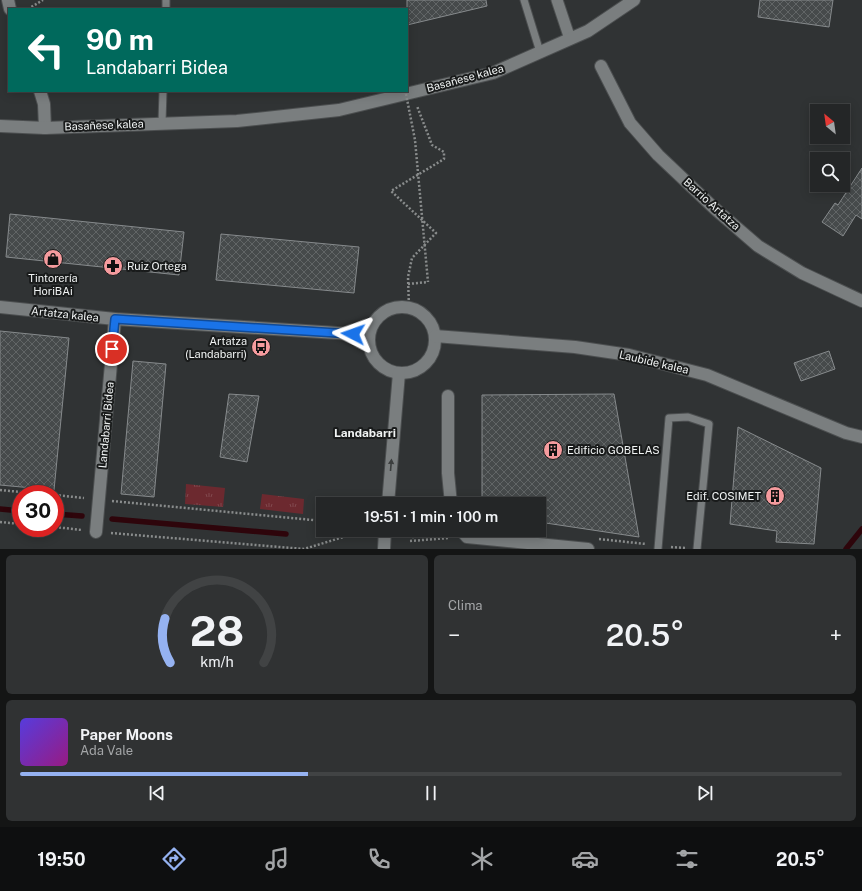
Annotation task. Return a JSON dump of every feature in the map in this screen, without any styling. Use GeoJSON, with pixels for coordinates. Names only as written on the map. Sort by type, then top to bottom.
{"type":"FeatureCollection","features":[{"type":"Feature","properties":{"kind":"street"},"geometry":{"type":"LineString","coordinates":[[557,0],[570,39]]}},
{"type":"Feature","properties":{"kind":"street","name":"Basañese kalea"},"geometry":{"type":"LineString","coordinates":[[0,126],[45,128],[237,120],[339,110],[493,73],[588,31],[634,0]]}},
{"type":"Feature","properties":{"kind":"street","name":"Barrio Artatza"},"geometry":{"type":"LineString","coordinates":[[601,66],[630,123],[658,155],[714,208],[758,246],[802,273],[862,301]]}},
{"type":"Feature","properties":{"kind":"street"},"geometry":{"type":"LineString","coordinates":[[40,92],[44,104],[45,128]]}},
{"type":"Feature","properties":{"kind":"street","name":"Artatza kalea"},"geometry":{"type":"LineString","coordinates":[[0,306],[115,319],[369,335]]}},
{"type":"Feature","properties":{"kind":"street"},"geometry":{"type":"LineString","coordinates":[[398,307],[409,308],[418,311],[432,326],[435,336],[435,346],[432,355],[426,363],[418,369],[408,373],[399,373],[386,369],[376,361],[371,353],[369,335],[372,325],[379,316],[388,310],[398,307]]}},
{"type":"Feature","properties":{"kind":"street","name":"Landabarri Bidea"},"geometry":{"type":"LineString","coordinates":[[96,532],[115,319]]}},
{"type":"Feature","properties":{"kind":"street","name":"Laubide kalea"},"geometry":{"type":"LineString","coordinates":[[435,336],[575,347],[629,355],[707,375],[846,433],[862,437]]}},
{"type":"Feature","properties":{"kind":"street"},"geometry":{"type":"LineString","coordinates":[[389,497],[399,373]]}},
{"type":"Feature","properties":{"kind":"street"},"geometry":{"type":"LineString","coordinates":[[448,396],[448,473],[450,497]]}},
{"type":"Feature","properties":{"kind":"street"},"geometry":{"type":"LineString","coordinates":[[384,549],[385,537]]}},
{"type":"Feature","properties":{"kind":"street"},"geometry":{"type":"LineString","coordinates":[[489,537],[588,549]]}},
{"type":"Feature","properties":{"kind":"lane"},"geometry":{"type":"LineString","coordinates":[[524,0],[540,52]]}},
{"type":"Feature","properties":{"kind":"lane"},"geometry":{"type":"LineString","coordinates":[[162,122],[163,92]]}},
{"type":"Feature","properties":{"kind":"lane"},"geometry":{"type":"LineString","coordinates":[[658,547],[669,418],[688,417],[709,424],[697,549]]}},
{"type":"Feature","properties":{"kind":"path"},"geometry":{"type":"LineString","coordinates":[[30,8],[43,0]]}},
{"type":"Feature","properties":{"kind":"path"},"geometry":{"type":"LineString","coordinates":[[408,284],[428,282],[416,140],[409,93]]}},
{"type":"Feature","properties":{"kind":"path"},"geometry":{"type":"LineString","coordinates":[[409,93],[432,145],[444,152],[444,159],[390,191],[436,233],[412,258],[408,277],[409,308]]}},
{"type":"Feature","properties":{"kind":"path"},"geometry":{"type":"LineString","coordinates":[[0,490],[12,491]]}},
{"type":"Feature","properties":{"kind":"path"},"geometry":{"type":"LineString","coordinates":[[64,496],[316,520]]}},
{"type":"Feature","properties":{"kind":"path"},"geometry":{"type":"LineString","coordinates":[[0,522],[12,523]]}},
{"type":"Feature","properties":{"kind":"path"},"geometry":{"type":"LineString","coordinates":[[64,528],[304,549],[343,537]]}},
{"type":"Feature","properties":{"kind":"path"},"geometry":{"type":"LineString","coordinates":[[410,541],[441,537]]}},
{"type":"Feature","properties":{"kind":"path"},"geometry":{"type":"LineString","coordinates":[[595,538],[658,547],[691,549]]}},
{"type":"Feature","properties":{"kind":"green space"},"geometry":{"type":"Polygon","coordinates":[[[186,484],[225,488],[223,507],[185,504],[186,484]]]}},
{"type":"Feature","properties":{"kind":"green space"},"geometry":{"type":"Polygon","coordinates":[[[262,494],[304,499],[303,514],[260,509],[262,494]]]}},
{"type":"Feature","properties":{"kind":"building"},"geometry":{"type":"Polygon","coordinates":[[[407,0],[486,0],[487,6],[408,25],[407,0]]]}},
{"type":"Feature","properties":{"kind":"building"},"geometry":{"type":"Polygon","coordinates":[[[760,0],[833,0],[829,27],[758,17],[760,0]]]}},
{"type":"Feature","properties":{"kind":"building"},"geometry":{"type":"Polygon","coordinates":[[[862,168],[862,219],[856,215],[843,236],[822,222],[835,203],[838,205],[846,192],[850,192],[850,186],[862,168]]]}},
{"type":"Feature","properties":{"kind":"building"},"geometry":{"type":"Polygon","coordinates":[[[10,214],[184,232],[179,275],[6,257],[10,214]]]}},
{"type":"Feature","properties":{"kind":"building"},"geometry":{"type":"Polygon","coordinates":[[[221,234],[359,247],[354,293],[216,280],[221,234]]]}},
{"type":"Feature","properties":{"kind":"building"},"geometry":{"type":"Polygon","coordinates":[[[0,331],[69,338],[54,485],[0,485],[0,331]]]}},
{"type":"Feature","properties":{"kind":"building"},"geometry":{"type":"Polygon","coordinates":[[[829,351],[835,369],[801,381],[794,363],[829,351]]]}},
{"type":"Feature","properties":{"kind":"building"},"geometry":{"type":"Polygon","coordinates":[[[133,361],[166,364],[154,497],[121,494],[133,361]]]}},
{"type":"Feature","properties":{"kind":"building"},"geometry":{"type":"Polygon","coordinates":[[[229,394],[259,396],[247,462],[220,457],[229,394]]]}},
{"type":"Feature","properties":{"kind":"building","name":"Edificio GOBELAS"},"geometry":{"type":"Polygon","coordinates":[[[614,394],[639,537],[546,523],[546,497],[482,497],[482,395],[614,394]]]}},
{"type":"Feature","properties":{"kind":"building","name":"Edif. COSIMET"},"geometry":{"type":"Polygon","coordinates":[[[738,427],[821,468],[814,544],[776,542],[777,531],[730,524],[738,427]]]}},
{"type":"Feature","properties":{"kind":"waterway"},"geometry":{"type":"LineString","coordinates":[[0,509],[12,510]]}},
{"type":"Feature","properties":{"kind":"waterway"},"geometry":{"type":"LineString","coordinates":[[64,515],[82,516]]}},
{"type":"Feature","properties":{"kind":"waterway"},"geometry":{"type":"LineString","coordinates":[[112,519],[286,534]]}},
{"type":"Feature","properties":{"kind":"waterway"},"geometry":{"type":"LineString","coordinates":[[846,549],[862,529]]}},
{"type":"Feature","properties":{"kind":"place","name":"Tintorería HoriBAi"},"geometry":{"type":"Point","coordinates":[53,259]}},
{"type":"Feature","properties":{"kind":"place","name":"Ruiz Ortega"},"geometry":{"type":"Point","coordinates":[113,266]}},
{"type":"Feature","properties":{"kind":"place","name":"Artatza (Landabarri)"},"geometry":{"type":"Point","coordinates":[261,347]}},
{"type":"Feature","properties":{"kind":"place","name":"Edificio GOBELAS"},"geometry":{"type":"Point","coordinates":[553,450]}},
{"type":"Feature","properties":{"kind":"place","name":"Edif. COSIMET"},"geometry":{"type":"Point","coordinates":[775,496]}},
{"type":"Feature","properties":{"kind":"district","name":"Landabarri"},"geometry":{"type":"Point","coordinates":[365,433]}},
{"type":"Feature","properties":{"kind":"route"},"geometry":{"type":"LineString","coordinates":[[112,349],[115,319],[353,334]]}}]}
